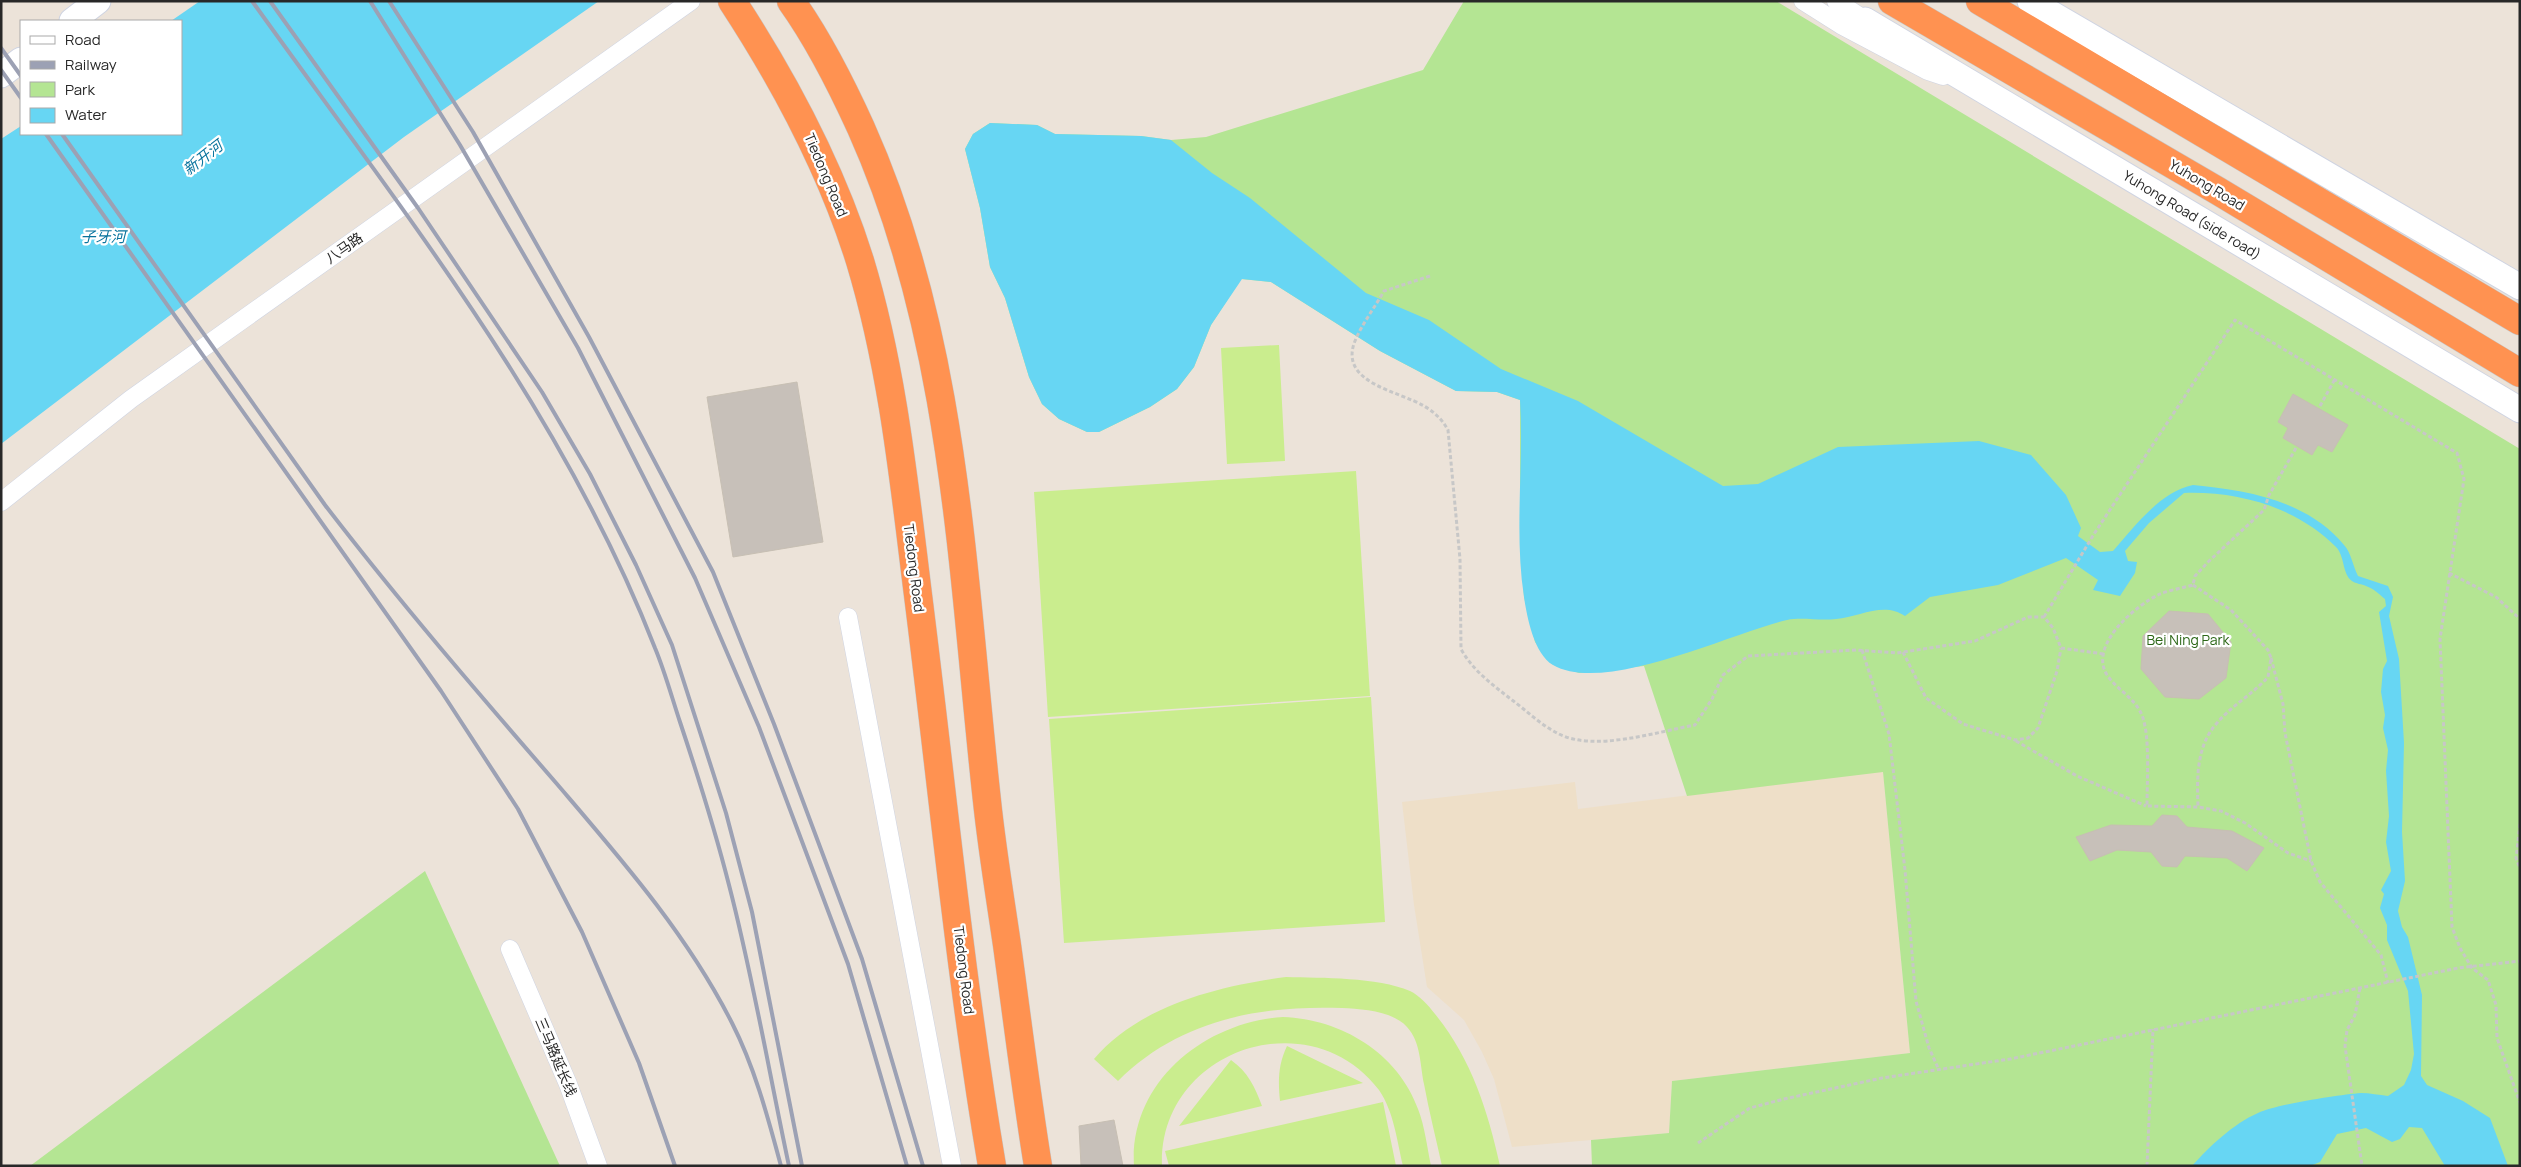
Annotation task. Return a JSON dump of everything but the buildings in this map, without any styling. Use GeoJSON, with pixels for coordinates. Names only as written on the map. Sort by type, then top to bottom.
{"type":"FeatureCollection","features":[{"type":"Feature","properties":{"kind":"highway","name":"Yuhong Road"},"geometry":{"type":"LineString","coordinates":[[1892,1],[2218,191],[2520,373]]}},
{"type":"Feature","properties":{"kind":"highway"},"geometry":{"type":"LineString","coordinates":[[1980,1],[2520,321]]}},
{"type":"Feature","properties":{"kind":"highway","name":"Tiedong Road"},"geometry":{"type":"LineString","coordinates":[[734,6],[777,74],[810,137],[839,202],[879,329],[890,388],[961,949],[992,1166]]}},
{"type":"Feature","properties":{"kind":"highway"},"geometry":{"type":"LineString","coordinates":[[796,7],[845,92],[874,158],[894,210],[928,331],[939,384],[973,652],[987,802],[1038,1166]]}},
{"type":"Feature","properties":{"kind":"main road"},"geometry":{"type":"LineString","coordinates":[[73,20],[98,1]]}},
{"type":"Feature","properties":{"kind":"main road"},"geometry":{"type":"LineString","coordinates":[[2030,1],[2520,287]]}},
{"type":"Feature","properties":{"kind":"main road","name":"Yuhong Road (side road)"},"geometry":{"type":"LineString","coordinates":[[1865,20],[2520,410]]}},
{"type":"Feature","properties":{"kind":"main road"},"geometry":{"type":"LineString","coordinates":[[1,75],[20,61]]}},
{"type":"Feature","properties":{"kind":"street","name":"八马路"},"geometry":{"type":"LineString","coordinates":[[1,502],[131,399],[691,1]]}},
{"type":"Feature","properties":{"kind":"street"},"geometry":{"type":"LineString","coordinates":[[1803,1],[1841,25],[1928,71],[1980,88]]}},
{"type":"Feature","properties":{"kind":"street"},"geometry":{"type":"LineString","coordinates":[[1836,1],[1865,20]]}},
{"type":"Feature","properties":{"kind":"street"},"geometry":{"type":"LineString","coordinates":[[848,617],[952,1166]]}},
{"type":"Feature","properties":{"kind":"street","name":"三马路延长线"},"geometry":{"type":"LineString","coordinates":[[510,949],[568,1084],[598,1166]]}},
{"type":"Feature","properties":{"kind":"path"},"geometry":{"type":"LineString","coordinates":[[1430,276],[1384,291],[1355,341],[1352,354],[1355,367],[1360,375],[1372,384],[1424,406],[1444,421],[1448,430],[1460,559],[1461,649],[1468,662],[1486,679],[1559,734],[1579,741],[1609,741],[1695,725],[1712,699],[1723,675],[1748,656],[1862,650],[1903,652],[1975,641],[2028,617],[2044,617]]}},
{"type":"Feature","properties":{"kind":"path"},"geometry":{"type":"LineString","coordinates":[[2044,617],[2094,534],[2234,320],[2457,453],[2464,479],[2440,639],[2452,927],[2460,948],[2472,968],[2488,980],[2496,1005],[2497,1038],[2520,1103]]}},
{"type":"Feature","properties":{"kind":"path"},"geometry":{"type":"LineString","coordinates":[[2320,406],[2335,379]]}},
{"type":"Feature","properties":{"kind":"path"},"geometry":{"type":"LineString","coordinates":[[2193,585],[2195,576],[2264,510],[2269,495],[2296,448]]}},
{"type":"Feature","properties":{"kind":"path"},"geometry":{"type":"LineString","coordinates":[[2449,573],[2496,597],[2520,619]]}},
{"type":"Feature","properties":{"kind":"path"},"geometry":{"type":"LineString","coordinates":[[2147,806],[2146,748],[2143,718],[2132,698],[2118,687],[2106,673],[2104,654],[2110,634],[2144,603],[2161,594],[2193,585],[2231,610],[2268,650],[2283,704],[2285,733],[2311,861],[2320,882],[2380,955],[2390,982]]}},
{"type":"Feature","properties":{"kind":"path"},"geometry":{"type":"LineString","coordinates":[[2015,740],[2028,738],[2038,728],[2057,671],[2061,648],[2053,628],[2044,617]]}},
{"type":"Feature","properties":{"kind":"path"},"geometry":{"type":"LineString","coordinates":[[2061,648],[2104,654]]}},
{"type":"Feature","properties":{"kind":"path"},"geometry":{"type":"LineString","coordinates":[[1862,650],[1889,734],[1905,870],[1916,1001],[1929,1048],[1939,1070]]}},
{"type":"Feature","properties":{"kind":"path"},"geometry":{"type":"LineString","coordinates":[[1903,652],[1926,698],[1963,724],[2015,740],[2077,776],[2147,806],[2198,807],[2221,811],[2245,823],[2288,852],[2311,861]]}},
{"type":"Feature","properties":{"kind":"path"},"geometry":{"type":"LineString","coordinates":[[2198,807],[2197,780],[2200,754],[2208,737],[2217,723],[2268,677],[2271,658]]}},
{"type":"Feature","properties":{"kind":"path"},"geometry":{"type":"LineString","coordinates":[[2520,824],[2516,858],[2520,868]]}},
{"type":"Feature","properties":{"kind":"path"},"geometry":{"type":"LineString","coordinates":[[1698,1143],[1750,1108],[1872,1080],[2010,1058],[2425,975],[2520,960]]}},
{"type":"Feature","properties":{"kind":"path"},"geometry":{"type":"LineString","coordinates":[[2360,988],[2355,1015],[2347,1030],[2345,1046],[2362,1166]]}},
{"type":"Feature","properties":{"kind":"path"},"geometry":{"type":"LineString","coordinates":[[2147,1166],[2153,1029]]}},
{"type":"Feature","properties":{"kind":"shaded area"},"geometry":{"type":"Polygon","coordinates":[[[1883,771],[1910,1053],[1672,1081],[1669,1133],[1512,1147],[1494,1079],[1482,1052],[1464,1020],[1427,987],[1414,905],[1402,802],[1575,782],[1578,809],[1883,771]]]}},
{"type":"Feature","properties":{"kind":"green space","name":"Bei Ning Park"},"geometry":{"type":"Polygon","coordinates":[[[1464,1],[1776,1],[2520,449],[2520,1166],[1592,1166],[1591,1140],[1669,1133],[1672,1081],[1910,1053],[1883,772],[1687,796],[1644,666],[1579,673],[1552,664],[1535,642],[1524,597],[1520,543],[1520,400],[1497,392],[1456,391],[1380,351],[1271,282],[1241,279],[1211,325],[1194,367],[1177,389],[1150,407],[1099,432],[1087,432],[1059,419],[1042,404],[1029,377],[1005,298],[990,267],[980,208],[965,149],[973,134],[990,123],[1037,125],[1055,134],[1141,136],[1171,140],[1206,137],[1423,70],[1464,1]]]}},
{"type":"Feature","properties":{"kind":"green space"},"geometry":{"type":"Polygon","coordinates":[[[1279,345],[1285,461],[1227,464],[1221,348],[1279,345]]]}},
{"type":"Feature","properties":{"kind":"green space"},"geometry":{"type":"Polygon","coordinates":[[[1356,471],[1370,696],[1048,717],[1034,492],[1356,471]]]}},
{"type":"Feature","properties":{"kind":"green space"},"geometry":{"type":"Polygon","coordinates":[[[1371,697],[1385,922],[1064,943],[1049,719],[1371,697]]]}},
{"type":"Feature","properties":{"kind":"green space"},"geometry":{"type":"Polygon","coordinates":[[[425,871],[560,1166],[30,1166],[425,871]]]}},
{"type":"Feature","properties":{"kind":"green space"},"geometry":{"type":"Polygon","coordinates":[[[1286,977],[1349,979],[1382,983],[1410,991],[1427,1004],[1448,1031],[1468,1067],[1484,1105],[1500,1166],[1442,1166],[1415,1040],[1407,1027],[1394,1017],[1386,1014],[1350,1008],[1311,1008],[1251,1014],[1222,1020],[1194,1030],[1167,1043],[1142,1060],[1118,1081],[1094,1059],[1113,1040],[1134,1025],[1182,1001],[1234,986],[1286,977]]]}},
{"type":"Feature","properties":{"kind":"green space"},"geometry":{"type":"Polygon","coordinates":[[[1283,1017],[1305,1019],[1326,1024],[1346,1032],[1382,1056],[1397,1071],[1409,1089],[1418,1109],[1431,1166],[1403,1166],[1394,1127],[1384,1099],[1379,1090],[1349,1062],[1315,1047],[1279,1043],[1243,1050],[1210,1067],[1184,1093],[1167,1126],[1162,1166],[1134,1166],[1136,1136],[1144,1108],[1158,1083],[1177,1062],[1200,1044],[1226,1031],[1254,1021],[1283,1017]]]}},
{"type":"Feature","properties":{"kind":"green space"},"geometry":{"type":"Polygon","coordinates":[[[1287,1046],[1363,1083],[1280,1101],[1279,1073],[1287,1046]]]}},
{"type":"Feature","properties":{"kind":"green space"},"geometry":{"type":"Polygon","coordinates":[[[1231,1060],[1250,1080],[1262,1106],[1179,1126],[1231,1060]]]}},
{"type":"Feature","properties":{"kind":"green space"},"geometry":{"type":"Polygon","coordinates":[[[1383,1102],[1396,1166],[1169,1166],[1165,1151],[1383,1102]]]}},
{"type":"Feature","properties":{"kind":"water","name":"子牙河"},"geometry":{"type":"Polygon","coordinates":[[[200,1],[599,1],[404,137],[1,444],[1,139],[20,127],[20,135],[182,135],[182,20],[172,20],[200,1]]]}},
{"type":"Feature","properties":{"kind":"water"},"geometry":{"type":"Polygon","coordinates":[[[990,123],[1037,125],[1055,134],[1141,136],[1171,140],[1212,173],[1250,198],[1366,293],[1429,320],[1501,369],[1578,401],[1723,486],[1758,484],[1838,447],[1979,441],[2031,455],[2066,495],[2081,528],[2078,536],[2100,552],[2113,551],[2139,521],[2159,502],[2170,494],[2193,485],[2234,490],[2275,500],[2313,518],[2329,530],[2346,548],[2358,576],[2388,586],[2393,597],[2389,616],[2399,659],[2404,743],[2402,832],[2405,881],[2398,911],[2402,927],[2408,937],[2422,995],[2421,1076],[2427,1085],[2463,1101],[2490,1118],[2508,1166],[2445,1166],[2422,1128],[2409,1127],[2400,1139],[2392,1142],[2366,1128],[2337,1134],[2320,1162],[2310,1166],[2192,1166],[2222,1136],[2258,1113],[2293,1103],[2338,1096],[2361,1093],[2388,1096],[2404,1085],[2411,1070],[2414,1054],[2408,991],[2387,940],[2387,925],[2380,908],[2384,894],[2381,890],[2391,871],[2386,842],[2389,816],[2386,771],[2388,750],[2383,728],[2385,715],[2381,692],[2383,669],[2387,661],[2379,612],[2386,606],[2385,599],[2372,589],[2349,578],[2339,551],[2321,533],[2286,512],[2246,499],[2226,495],[2184,493],[2149,523],[2125,551],[2128,561],[2137,562],[2135,573],[2120,596],[2093,590],[2098,580],[2066,558],[1998,585],[1930,597],[1905,616],[1889,610],[1880,610],[1836,619],[1787,620],[1668,659],[1604,672],[1576,672],[1553,665],[1541,653],[1532,634],[1527,615],[1521,573],[1519,523],[1520,400],[1497,392],[1456,391],[1380,351],[1271,282],[1242,279],[1211,325],[1194,367],[1177,389],[1150,407],[1099,432],[1087,432],[1059,419],[1042,404],[1029,377],[1005,298],[990,267],[980,208],[965,149],[973,134],[990,123]]]}},
{"type":"Feature","properties":{"kind":"railway"},"geometry":{"type":"LineString","coordinates":[[252,1],[474,312],[526,393],[574,475],[617,560],[662,666],[718,844],[746,954],[789,1166]]}},
{"type":"Feature","properties":{"kind":"railway"},"geometry":{"type":"LineString","coordinates":[[270,1],[418,208],[542,392],[590,474],[636,565],[672,645],[726,813],[752,912],[802,1166]]}},
{"type":"Feature","properties":{"kind":"railway"},"geometry":{"type":"LineString","coordinates":[[370,1],[460,145],[578,348],[695,578],[759,727],[848,964],[907,1166]]}},
{"type":"Feature","properties":{"kind":"railway"},"geometry":{"type":"LineString","coordinates":[[389,1],[473,132],[589,337],[713,572],[774,724],[862,959],[923,1166]]}},
{"type":"Feature","properties":{"kind":"railway"},"geometry":{"type":"LineString","coordinates":[[1,48],[20,75]]}},
{"type":"Feature","properties":{"kind":"railway"},"geometry":{"type":"LineString","coordinates":[[1,70],[20,97]]}},
{"type":"Feature","properties":{"kind":"railway"},"geometry":{"type":"LineString","coordinates":[[47,135],[441,691],[518,809],[582,932],[639,1063],[675,1166]]}},
{"type":"Feature","properties":{"kind":"railway"},"geometry":{"type":"LineString","coordinates":[[63,135],[325,505],[439,646],[629,869],[674,928],[714,990],[740,1040],[760,1093],[781,1166]]}},
{"type":"Feature","properties":{"kind":"water label","name":"新开河"},"geometry":{"type":"Point","coordinates":[203,158]}}]}
